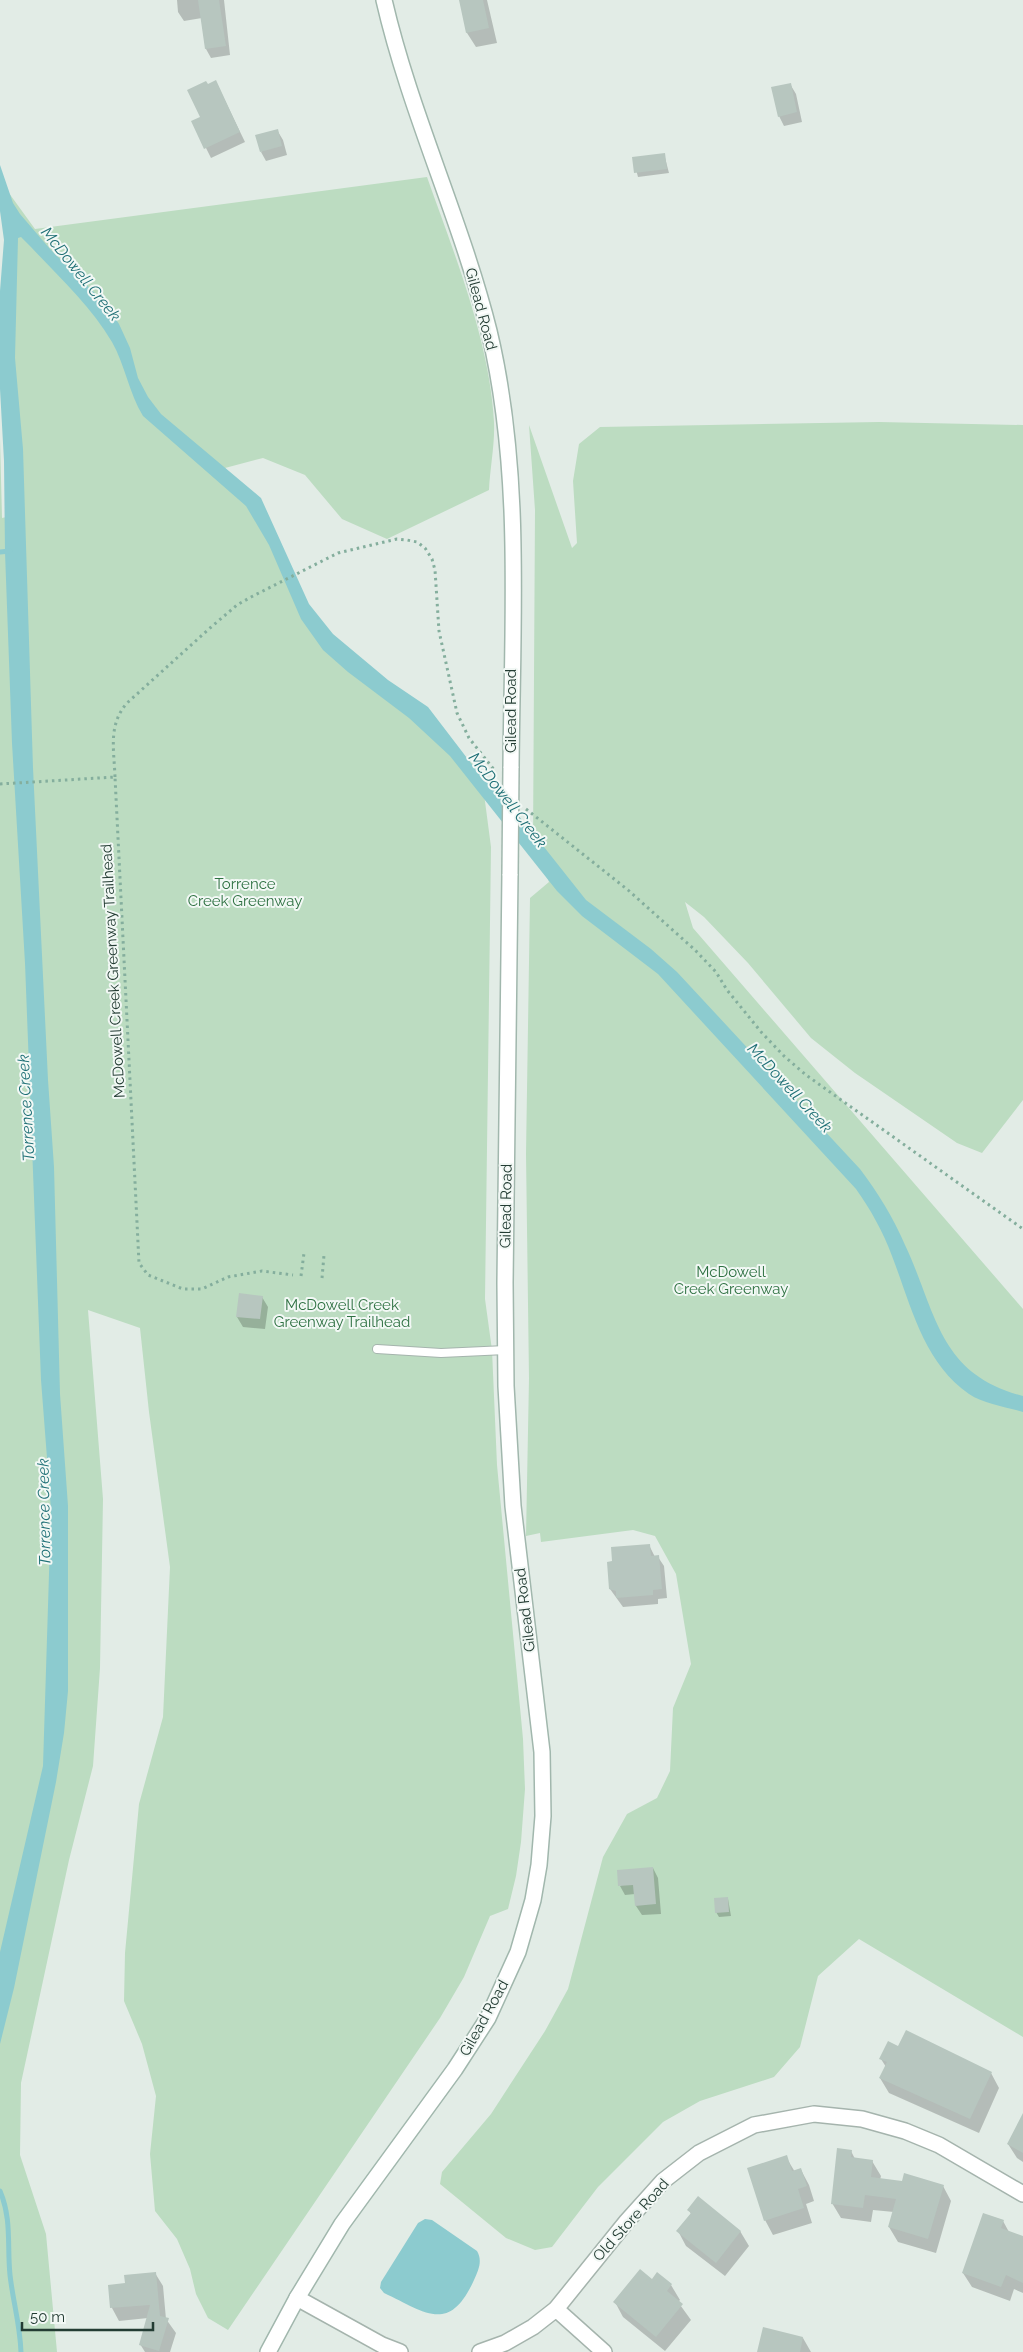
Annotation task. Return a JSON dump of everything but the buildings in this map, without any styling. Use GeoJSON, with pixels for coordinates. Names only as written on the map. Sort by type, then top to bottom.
{"type":"FeatureCollection","features":[{"type":"Feature","properties":{"kind":"main road","name":"Gilead Road"},"geometry":{"type":"LineString","coordinates":[[268,2352],[297,2298],[342,2224],[455,2069],[488,2018],[518,1952],[533,1900],[542,1842],[542,1752],[513,1506],[508,1443],[506,1350],[510,874],[506,773],[512,518],[510,470],[501,395],[488,332],[469,262],[406,81],[384,0]]}},
{"type":"Feature","properties":{"kind":"main road","name":"Old Store Road"},"geometry":{"type":"LineString","coordinates":[[480,2352],[505,2343],[534,2326],[556,2308],[627,2221],[663,2181],[699,2153],[754,2125],[814,2114],[862,2119],[905,2131],[939,2145],[1023,2194]]}},
{"type":"Feature","properties":{"kind":"main road"},"geometry":{"type":"LineString","coordinates":[[297,2298],[382,2346],[400,2352]]}},
{"type":"Feature","properties":{"kind":"main road"},"geometry":{"type":"LineString","coordinates":[[556,2308],[604,2352]]}},
{"type":"Feature","properties":{"kind":"lane"},"geometry":{"type":"LineString","coordinates":[[377,1349],[441,1353],[506,1350]]}},
{"type":"Feature","properties":{"kind":"path","name":"McDowell Creek Greenway Trailhead"},"geometry":{"type":"LineString","coordinates":[[293,1275],[262,1270],[228,1277],[202,1289],[183,1289],[148,1275],[140,1263],[115,777],[114,731],[118,713],[210,628],[251,597],[338,553],[396,540],[417,542],[425,548],[435,570],[439,631],[457,713],[469,738],[506,773]]}},
{"type":"Feature","properties":{"kind":"path"},"geometry":{"type":"LineString","coordinates":[[0,784],[115,777]]}},
{"type":"Feature","properties":{"kind":"path"},"geometry":{"type":"LineString","coordinates":[[524,806],[628,890],[695,950],[716,972],[727,990],[762,1033],[799,1069],[1023,1229]]}},
{"type":"Feature","properties":{"kind":"path"},"geometry":{"type":"LineString","coordinates":[[301,1276],[304,1252]]}},
{"type":"Feature","properties":{"kind":"path"},"geometry":{"type":"LineString","coordinates":[[322,1278],[324,1255]]}},
{"type":"Feature","properties":{"kind":"green space","name":"Torrence Creek Greenway"},"geometry":{"type":"Polygon","coordinates":[[[427,177],[469,298],[486,361],[494,422],[489,490],[387,539],[342,519],[305,475],[263,458],[225,468],[261,513],[306,618],[481,771],[491,847],[485,1299],[492,1350],[497,1465],[523,1739],[525,1789],[516,1876],[508,1909],[490,1916],[464,1977],[440,2018],[228,2330],[208,2318],[196,2294],[190,2269],[177,2239],[155,2211],[150,2154],[156,2096],[142,2044],[124,2001],[125,1953],[139,1804],[163,1717],[170,1567],[149,1412],[140,1328],[88,1310],[103,1499],[100,1668],[93,1766],[69,1860],[21,2083],[20,2155],[46,2234],[57,2352],[0,2352],[0,439],[2,518],[20,514],[6,189],[35,229],[427,177]]]}},
{"type":"Feature","properties":{"kind":"green space","name":"McDowell Creek Greenway"},"geometry":{"type":"Polygon","coordinates":[[[879,422],[1023,425],[1023,1100],[982,1153],[957,1143],[855,1073],[811,1038],[748,963],[704,917],[685,902],[693,928],[1023,1309],[1023,2037],[859,1939],[818,1976],[800,2047],[774,2077],[700,2101],[663,2122],[598,2187],[552,2247],[535,2250],[506,2238],[440,2184],[442,2172],[491,2114],[545,2031],[568,1989],[603,1857],[627,1814],[657,1798],[670,1771],[673,1708],[691,1664],[676,1574],[655,1536],[633,1530],[541,1542],[540,1533],[526,1536],[529,1378],[526,1154],[530,898],[549,882],[533,842],[535,510],[529,425],[572,548],[577,543],[573,481],[579,444],[600,427],[879,422]]]}},
{"type":"Feature","properties":{"kind":"water"},"geometry":{"type":"Polygon","coordinates":[[[0,165],[13,203],[20,214],[50,249],[105,303],[119,324],[130,348],[138,378],[148,397],[161,414],[261,498],[309,604],[333,634],[388,680],[428,707],[480,775],[525,823],[586,900],[651,949],[677,972],[860,1169],[879,1196],[905,1245],[944,1338],[973,1373],[995,1386],[1023,1396],[1023,1412],[981,1400],[969,1394],[953,1381],[929,1349],[920,1331],[885,1238],[872,1213],[856,1189],[658,974],[582,916],[557,891],[450,756],[409,718],[348,672],[323,650],[301,619],[269,545],[246,506],[143,416],[112,342],[104,329],[63,280],[21,237],[18,238],[15,358],[23,449],[33,768],[54,1167],[60,1394],[68,1506],[68,1691],[64,1733],[56,1782],[14,1988],[0,2044],[0,1952],[43,1766],[51,1510],[41,1380],[25,963],[12,743],[5,552],[4,461],[0,389],[0,291],[4,240],[0,211],[0,165]]]}},
{"type":"Feature","properties":{"kind":"water"},"geometry":{"type":"Polygon","coordinates":[[[425,2219],[432,2220],[477,2251],[480,2258],[477,2273],[465,2297],[455,2308],[445,2313],[424,2312],[384,2293],[380,2288],[381,2282],[418,2223],[425,2219]]]}},
{"type":"Feature","properties":{"kind":"waterway"},"geometry":{"type":"LineString","coordinates":[[0,552],[10,551]]}},
{"type":"Feature","properties":{"kind":"waterway"},"geometry":{"type":"LineString","coordinates":[[0,2191],[8,2222],[10,2275],[21,2352]]}},
{"type":"Feature","properties":{"kind":"water label","name":"McDowell Creek"},"geometry":{"type":"Point","coordinates":[81,274]}},
{"type":"Feature","properties":{"kind":"water label","name":"McDowell Creek"},"geometry":{"type":"Point","coordinates":[508,800]}},
{"type":"Feature","properties":{"kind":"water label","name":"McDowell Creek"},"geometry":{"type":"Point","coordinates":[790,1088]}},
{"type":"Feature","properties":{"kind":"water label","name":"Torrence Creek"},"geometry":{"type":"Point","coordinates":[26,1108]}},
{"type":"Feature","properties":{"kind":"water label","name":"Torrence Creek"},"geometry":{"type":"Point","coordinates":[44,1512]}}]}
